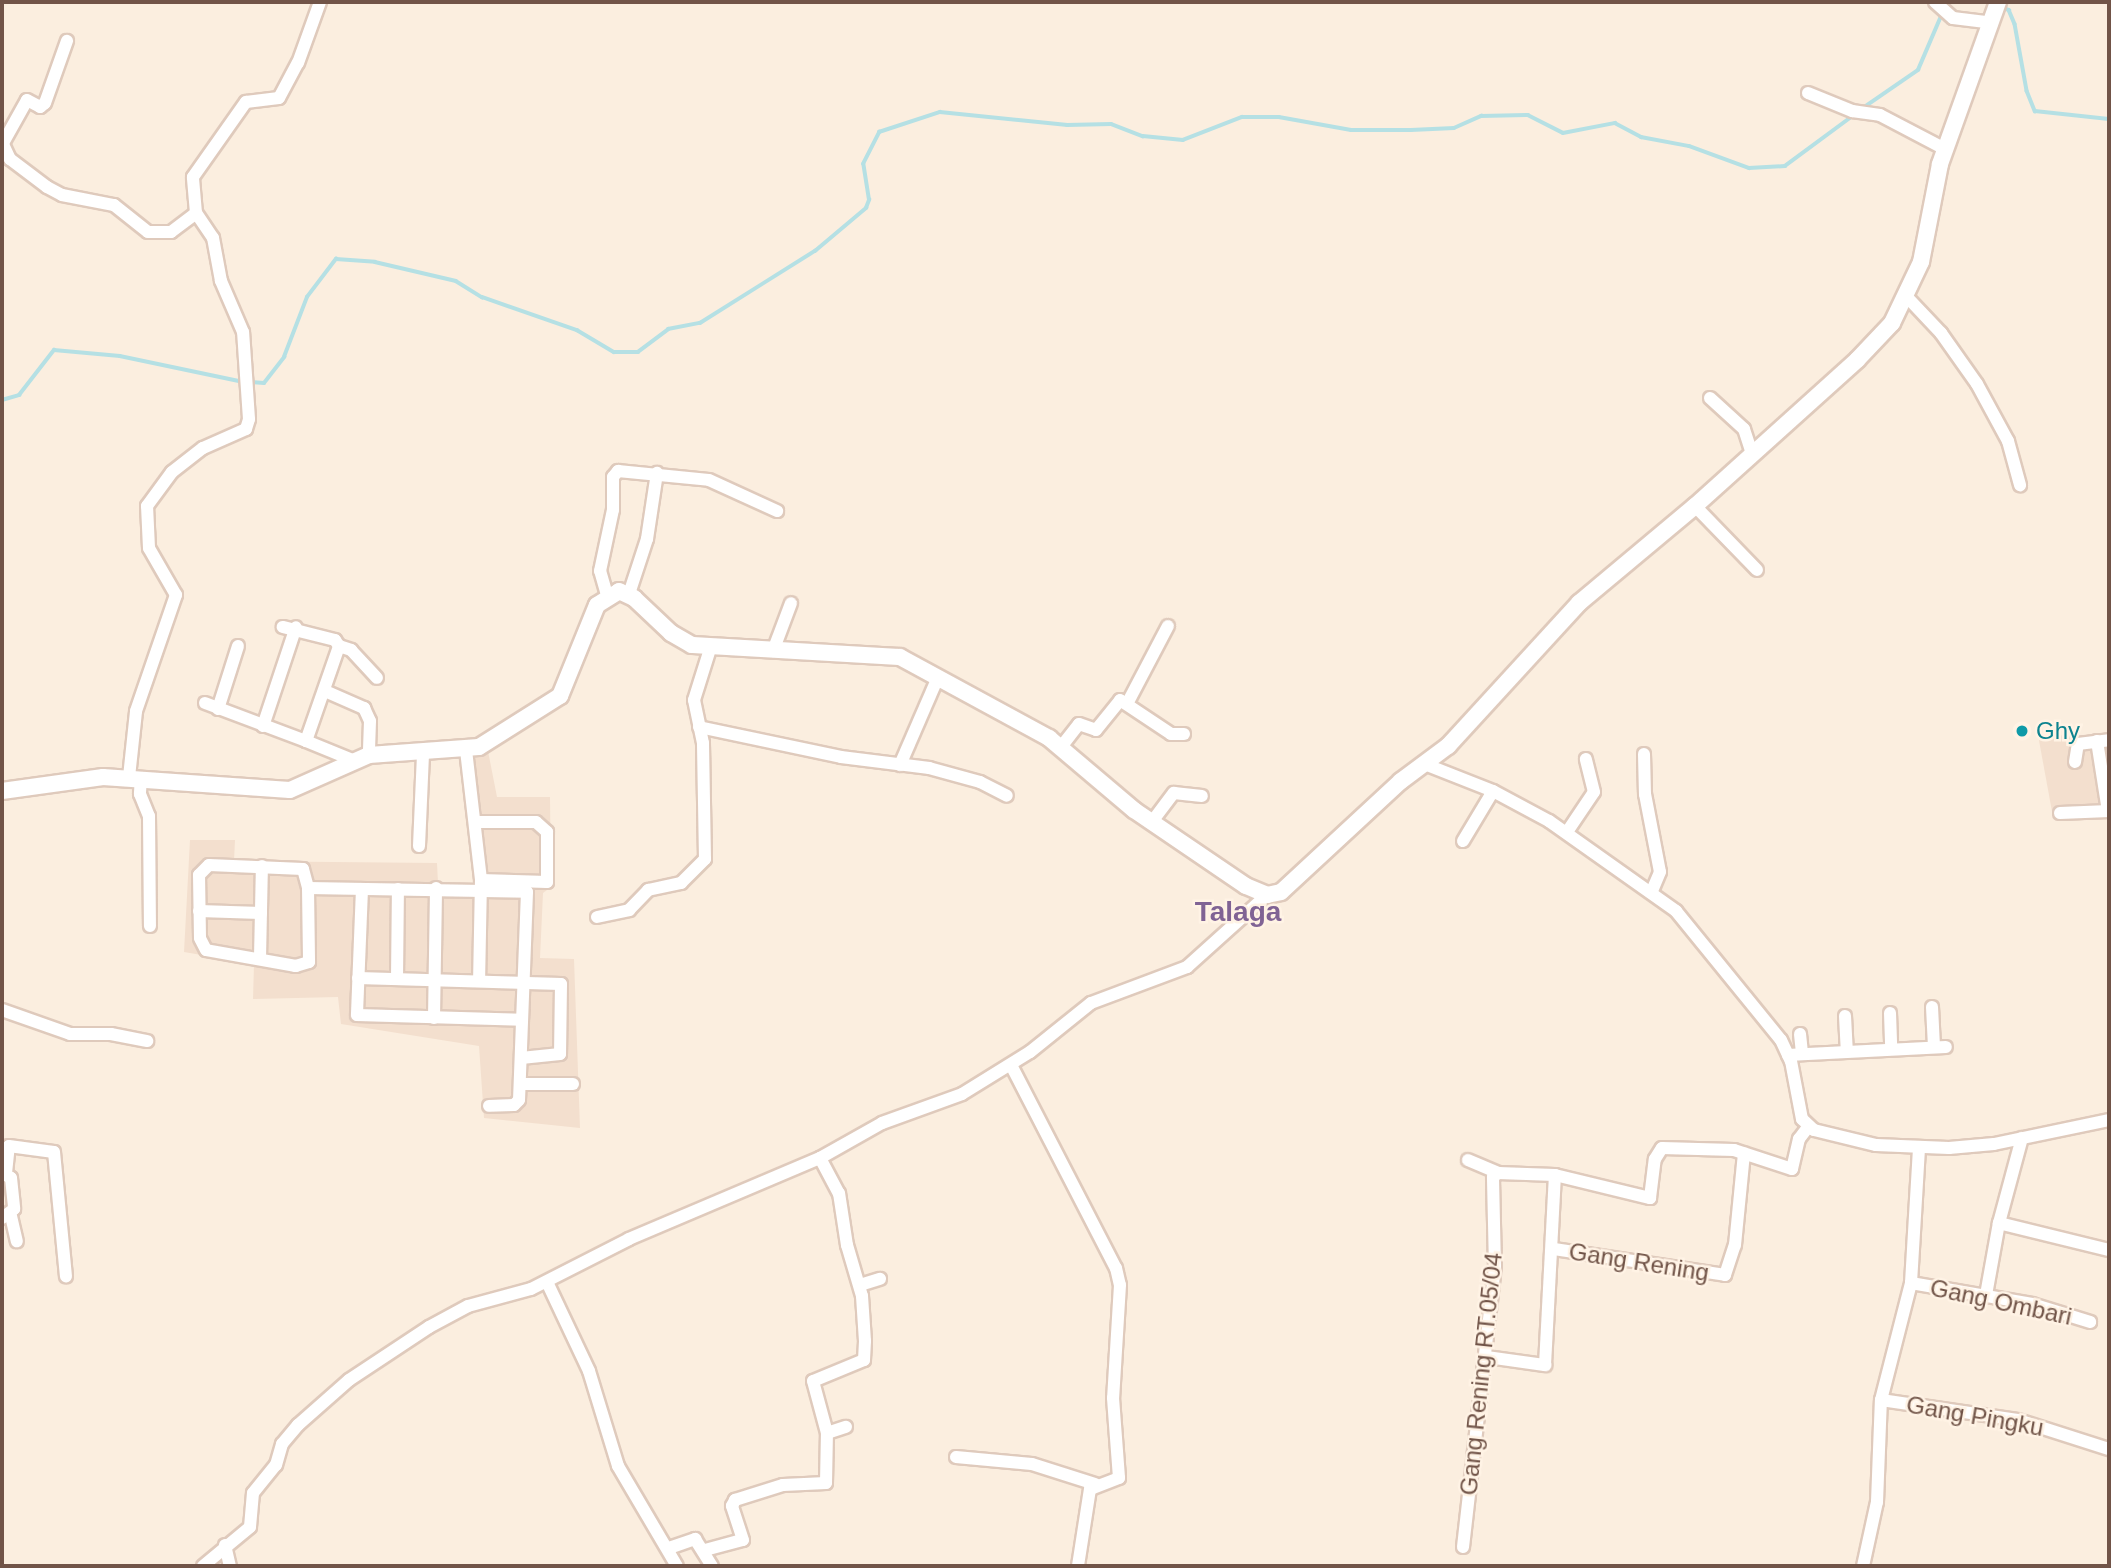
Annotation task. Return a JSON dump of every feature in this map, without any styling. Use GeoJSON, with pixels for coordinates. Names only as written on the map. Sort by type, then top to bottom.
{"type":"FeatureCollection","features":[{"type":"Feature","properties":{"kind":"street"},"geometry":{"type":"LineString","coordinates":[[149,926],[149,816],[135,777],[136,710],[176,595],[149,548],[147,506],[172,472],[203,448],[242,432],[250,419],[243,332],[221,281],[214,238],[197,213],[193,177],[246,103],[279,98],[298,63],[320,2]]}},
{"type":"Feature","properties":{"kind":"street"},"geometry":{"type":"LineString","coordinates":[[1935,2],[1953,18],[1986,22]]}},
{"type":"Feature","properties":{"kind":"street"},"geometry":{"type":"LineString","coordinates":[[203,1566],[225,1545],[250,1527],[253,1493],[276,1465],[284,1440],[349,1380],[458,1310],[547,1282],[629,1239],[820,1158],[872,1128],[939,1104],[1011,1065],[1091,1003],[1187,967],[1267,895],[1281,892],[1401,781],[1427,765],[1558,623],[1695,506],[1870,348],[1907,297],[1927,236],[1945,149],[1986,22],[1998,2]]}},
{"type":"Feature","properties":{"kind":"street"},"geometry":{"type":"LineString","coordinates":[[67,41],[45,103],[40,107],[27,100],[2,143],[10,159],[62,195],[114,205],[148,232],[171,232],[197,213]]}},
{"type":"Feature","properties":{"kind":"street"},"geometry":{"type":"LineString","coordinates":[[1808,93],[1852,111],[1880,115],[1945,149]]}},
{"type":"Feature","properties":{"kind":"street"},"geometry":{"type":"LineString","coordinates":[[1907,297],[1941,333],[1977,384],[2008,441],[2020,485]]}},
{"type":"Feature","properties":{"kind":"street"},"geometry":{"type":"LineString","coordinates":[[1710,398],[1745,431],[1752,453]]}},
{"type":"Feature","properties":{"kind":"street"},"geometry":{"type":"LineString","coordinates":[[607,595],[600,571],[614,474],[628,470],[709,480],[778,512]]}},
{"type":"Feature","properties":{"kind":"street"},"geometry":{"type":"LineString","coordinates":[[629,594],[647,539],[657,473]]}},
{"type":"Feature","properties":{"kind":"street"},"geometry":{"type":"LineString","coordinates":[[1695,506],[1757,570]]}},
{"type":"Feature","properties":{"kind":"street"},"geometry":{"type":"LineString","coordinates":[[205,704],[306,741],[362,758],[466,750],[494,742],[560,696],[593,613],[607,595],[629,594],[678,638],[710,649],[885,654],[938,677],[1061,747],[1151,822],[1267,895]]}},
{"type":"Feature","properties":{"kind":"street"},"geometry":{"type":"LineString","coordinates":[[773,652],[792,603]]}},
{"type":"Feature","properties":{"kind":"street"},"geometry":{"type":"LineString","coordinates":[[1127,704],[1168,626]]}},
{"type":"Feature","properties":{"kind":"street"},"geometry":{"type":"LineString","coordinates":[[283,627],[296,627],[335,640],[340,646],[351,650],[377,678]]}},
{"type":"Feature","properties":{"kind":"street"},"geometry":{"type":"LineString","coordinates":[[263,726],[296,627]]}},
{"type":"Feature","properties":{"kind":"street"},"geometry":{"type":"LineString","coordinates":[[218,709],[239,646]]}},
{"type":"Feature","properties":{"kind":"street"},"geometry":{"type":"LineString","coordinates":[[306,741],[340,646]]}},
{"type":"Feature","properties":{"kind":"street"},"geometry":{"type":"LineString","coordinates":[[597,916],[629,910],[645,891],[681,883],[703,863],[708,841],[699,727],[694,700],[710,649]]}},
{"type":"Feature","properties":{"kind":"street"},"geometry":{"type":"LineString","coordinates":[[900,765],[938,677]]}},
{"type":"Feature","properties":{"kind":"street"},"geometry":{"type":"LineString","coordinates":[[325,691],[364,708],[370,721],[362,758]]}},
{"type":"Feature","properties":{"kind":"street"},"geometry":{"type":"LineString","coordinates":[[1061,747],[1076,725],[1096,730],[1117,701],[1127,704],[1171,734],[1184,734]]}},
{"type":"Feature","properties":{"kind":"street"},"geometry":{"type":"LineString","coordinates":[[699,727],[967,778],[1007,796]]}},
{"type":"Feature","properties":{"kind":"street"},"geometry":{"type":"LineString","coordinates":[[2060,813],[2109,811],[2103,741],[2078,744],[2075,762]]}},
{"type":"Feature","properties":{"kind":"street"},"geometry":{"type":"LineString","coordinates":[[466,750],[477,821],[481,884],[480,980]]}},
{"type":"Feature","properties":{"kind":"street"},"geometry":{"type":"LineString","coordinates":[[419,846],[423,754]]}},
{"type":"Feature","properties":{"kind":"street"},"geometry":{"type":"LineString","coordinates":[[1644,754],[1646,794],[1660,872],[1652,891]]}},
{"type":"Feature","properties":{"kind":"street"},"geometry":{"type":"LineString","coordinates":[[2,792],[74,781],[135,777],[290,790],[306,787],[362,758]]}},
{"type":"Feature","properties":{"kind":"street"},"geometry":{"type":"LineString","coordinates":[[1567,832],[1594,792],[1586,759]]}},
{"type":"Feature","properties":{"kind":"street"},"geometry":{"type":"LineString","coordinates":[[1427,765],[1493,791],[1567,832],[1652,891],[1721,962],[1788,1055],[1802,1119],[1808,1127],[1852,1141],[1919,1147],[1971,1146],[2109,1120]]}},
{"type":"Feature","properties":{"kind":"street"},"geometry":{"type":"LineString","coordinates":[[1463,841],[1493,791]]}},
{"type":"Feature","properties":{"kind":"street"},"geometry":{"type":"LineString","coordinates":[[1151,822],[1174,793],[1202,796]]}},
{"type":"Feature","properties":{"kind":"street"},"geometry":{"type":"LineString","coordinates":[[308,888],[398,889],[481,884],[527,888],[547,882],[545,826],[477,821]]}},
{"type":"Feature","properties":{"kind":"street"},"geometry":{"type":"LineString","coordinates":[[204,866],[262,866],[298,866],[306,873],[309,962],[296,966],[206,950],[200,938],[204,866]]}},
{"type":"Feature","properties":{"kind":"street"},"geometry":{"type":"LineString","coordinates":[[260,958],[262,866]]}},
{"type":"Feature","properties":{"kind":"street"},"geometry":{"type":"LineString","coordinates":[[434,1018],[436,888]]}},
{"type":"Feature","properties":{"kind":"street"},"geometry":{"type":"LineString","coordinates":[[489,1105],[514,1105],[520,1084],[527,888]]}},
{"type":"Feature","properties":{"kind":"street"},"geometry":{"type":"LineString","coordinates":[[362,889],[356,1009],[360,1017],[521,1020]]}},
{"type":"Feature","properties":{"kind":"street"},"geometry":{"type":"LineString","coordinates":[[397,979],[398,889]]}},
{"type":"Feature","properties":{"kind":"street"},"geometry":{"type":"LineString","coordinates":[[200,911],[261,913]]}},
{"type":"Feature","properties":{"kind":"street"},"geometry":{"type":"LineString","coordinates":[[358,978],[523,980],[563,986],[563,1044],[557,1056],[521,1058]]}},
{"type":"Feature","properties":{"kind":"street"},"geometry":{"type":"LineString","coordinates":[[1788,1055],[1940,1047],[1932,1007]]}},
{"type":"Feature","properties":{"kind":"street"},"geometry":{"type":"LineString","coordinates":[[2,1010],[70,1034],[111,1034],[147,1041]]}},
{"type":"Feature","properties":{"kind":"street"},"geometry":{"type":"LineString","coordinates":[[1891,1013],[1891,1048]]}},
{"type":"Feature","properties":{"kind":"street"},"geometry":{"type":"LineString","coordinates":[[1844,1016],[1847,1051]]}},
{"type":"Feature","properties":{"kind":"street"},"geometry":{"type":"LineString","coordinates":[[1800,1034],[1802,1054]]}},
{"type":"Feature","properties":{"kind":"street"},"geometry":{"type":"LineString","coordinates":[[956,1457],[1032,1464],[1095,1484],[1113,1483],[1119,1478],[1114,1398],[1119,1276],[1011,1065]]}},
{"type":"Feature","properties":{"kind":"street"},"geometry":{"type":"LineString","coordinates":[[520,1084],[573,1084]]}},
{"type":"Feature","properties":{"kind":"street"},"geometry":{"type":"LineString","coordinates":[[1468,1160],[1499,1174],[1555,1175],[1650,1198],[1655,1159],[1662,1147],[1744,1153],[1794,1168],[1799,1139],[1808,1127]]}},
{"type":"Feature","properties":{"kind":"street"},"geometry":{"type":"LineString","coordinates":[[1986,1295],[1999,1223],[2022,1138]]}},
{"type":"Feature","properties":{"kind":"street"},"geometry":{"type":"LineString","coordinates":[[17,1241],[6,1217],[14,1201],[4,1173],[9,1146],[54,1152],[66,1276]]}},
{"type":"Feature","properties":{"kind":"street"},"geometry":{"type":"LineString","coordinates":[[1863,1566],[1877,1502],[1881,1400],[1912,1283],[1919,1147]]}},
{"type":"Feature","properties":{"kind":"street","name":"Gang Rening"},"geometry":{"type":"LineString","coordinates":[[1554,1249],[1725,1275],[1735,1245],[1744,1153]]}},
{"type":"Feature","properties":{"kind":"street"},"geometry":{"type":"LineString","coordinates":[[705,1550],[743,1540],[732,1506],[735,1500],[783,1485],[826,1483],[827,1433],[813,1381],[864,1359],[860,1285],[847,1245],[839,1193],[820,1158]]}},
{"type":"Feature","properties":{"kind":"street","name":"Gang Rening RT.05/04"},"geometry":{"type":"LineString","coordinates":[[1463,1547],[1487,1357],[1496,1252],[1492,1179],[1499,1174]]}},
{"type":"Feature","properties":{"kind":"street"},"geometry":{"type":"LineString","coordinates":[[1487,1357],[1545,1366],[1554,1249],[1555,1175]]}},
{"type":"Feature","properties":{"kind":"street"},"geometry":{"type":"LineString","coordinates":[[1999,1223],[2109,1250]]}},
{"type":"Feature","properties":{"kind":"street"},"geometry":{"type":"LineString","coordinates":[[860,1285],[880,1279]]}},
{"type":"Feature","properties":{"kind":"street"},"geometry":{"type":"LineString","coordinates":[[547,1282],[589,1371],[618,1466],[669,1548],[677,1566]]}},
{"type":"Feature","properties":{"kind":"street","name":"Gang Ombari"},"geometry":{"type":"LineString","coordinates":[[1912,1283],[1986,1295],[2090,1322]]}},
{"type":"Feature","properties":{"kind":"street","name":"Gang Pingku"},"geometry":{"type":"LineString","coordinates":[[1881,1400],[2018,1420],[2109,1449]]}},
{"type":"Feature","properties":{"kind":"street"},"geometry":{"type":"LineString","coordinates":[[827,1433],[846,1427]]}},
{"type":"Feature","properties":{"kind":"street"},"geometry":{"type":"LineString","coordinates":[[1078,1566],[1090,1489],[1095,1484]]}},
{"type":"Feature","properties":{"kind":"street"},"geometry":{"type":"LineString","coordinates":[[669,1548],[695,1539],[705,1550],[712,1566]]}},
{"type":"Feature","properties":{"kind":"street"},"geometry":{"type":"LineString","coordinates":[[225,1545],[230,1566]]}},
{"type":"Feature","properties":{"kind":"shaded area"},"geometry":{"type":"Polygon","coordinates":[[[2038,735],[2109,736],[2109,815],[2053,817],[2038,735]]]}},
{"type":"Feature","properties":{"kind":"shaded area"},"geometry":{"type":"Polygon","coordinates":[[[488,751],[497,797],[550,797],[551,887],[543,893],[540,958],[574,959],[580,1128],[484,1118],[479,1046],[341,1024],[338,997],[253,999],[254,964],[184,952],[190,840],[235,840],[234,861],[437,863],[438,883],[476,884],[462,755],[488,751]]]}},
{"type":"Feature","properties":{"kind":"waterway"},"geometry":{"type":"LineString","coordinates":[[1955,2],[1961,2]]}},
{"type":"Feature","properties":{"kind":"waterway"},"geometry":{"type":"LineString","coordinates":[[2002,7],[2009,10],[2015,24],[2027,91],[2035,111],[2109,119]]}},
{"type":"Feature","properties":{"kind":"waterway"},"geometry":{"type":"LineString","coordinates":[[1863,108],[1918,70],[1942,14]]}},
{"type":"Feature","properties":{"kind":"waterway"},"geometry":{"type":"LineString","coordinates":[[251,382],[264,383],[284,357],[307,297],[336,259],[375,262],[456,281],[482,297],[577,330],[614,352],[638,352],[668,329],[700,323],[815,251],[866,208],[869,200],[863,164],[879,132],[940,112],[1067,125],[1111,124],[1143,136],[1183,140],[1242,117],[1279,117],[1351,130],[1411,130],[1454,128],[1481,116],[1528,115],[1563,133],[1615,123],[1641,137],[1689,146],[1749,168],[1785,166],[1854,115]]}},
{"type":"Feature","properties":{"kind":"waterway"},"geometry":{"type":"LineString","coordinates":[[2,400],[19,395],[54,350],[120,356],[243,382]]}},
{"type":"Feature","properties":{"kind":"place","name":"Ghy"},"geometry":{"type":"Point","coordinates":[2022,731]}},
{"type":"Feature","properties":{"kind":"district","name":"Talaga"},"geometry":{"type":"Point","coordinates":[1238,912]}}]}
